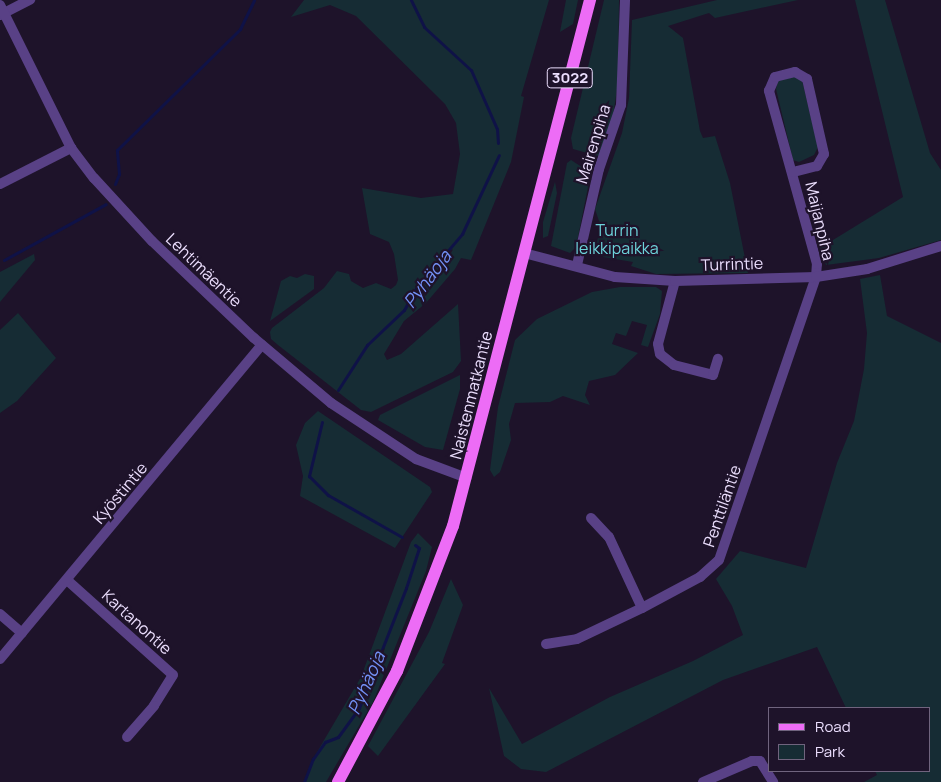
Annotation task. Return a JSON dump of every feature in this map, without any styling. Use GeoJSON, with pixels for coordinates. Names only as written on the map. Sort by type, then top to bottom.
{"type":"FeatureCollection","features":[{"type":"Feature","properties":{"kind":"main road","name":"Naistenmatkantie"},"geometry":{"type":"LineString","coordinates":[[338,782],[378,711],[406,650],[453,526],[590,0]]}},
{"type":"Feature","properties":{"kind":"street"},"geometry":{"type":"LineString","coordinates":[[1,11],[30,0]]}},
{"type":"Feature","properties":{"kind":"street","name":"Mairenpiha"},"geometry":{"type":"LineString","coordinates":[[577,265],[599,169],[621,104],[624,0]]}},
{"type":"Feature","properties":{"kind":"street","name":"Lehtimäentie"},"geometry":{"type":"LineString","coordinates":[[1,11],[71,148],[135,223],[262,345],[331,403],[402,450],[432,467],[467,478]]}},
{"type":"Feature","properties":{"kind":"street","name":"Maijanpiha"},"geometry":{"type":"LineString","coordinates":[[793,172],[817,166],[824,154],[806,78],[795,72],[775,77],[769,91],[817,264],[816,277]]}},
{"type":"Feature","properties":{"kind":"street"},"geometry":{"type":"LineString","coordinates":[[0,184],[71,148]]}},
{"type":"Feature","properties":{"kind":"street","name":"Turrintie"},"geometry":{"type":"LineString","coordinates":[[524,253],[577,265],[614,277],[675,281],[816,277],[867,269],[941,246]]}},
{"type":"Feature","properties":{"kind":"street","name":"Penttiläntie"},"geometry":{"type":"LineString","coordinates":[[546,644],[577,638],[642,608],[700,577],[719,560],[816,277]]}},
{"type":"Feature","properties":{"kind":"street"},"geometry":{"type":"LineString","coordinates":[[675,281],[658,344],[660,354],[674,364],[714,375],[718,359]]}},
{"type":"Feature","properties":{"kind":"street","name":"Kyöstintie"},"geometry":{"type":"LineString","coordinates":[[0,659],[262,345]]}},
{"type":"Feature","properties":{"kind":"street"},"geometry":{"type":"LineString","coordinates":[[591,518],[609,537],[642,608]]}},
{"type":"Feature","properties":{"kind":"street","name":"Kartanontie"},"geometry":{"type":"LineString","coordinates":[[67,580],[173,675],[154,706],[127,737]]}},
{"type":"Feature","properties":{"kind":"street"},"geometry":{"type":"LineString","coordinates":[[0,614],[22,632]]}},
{"type":"Feature","properties":{"kind":"street"},"geometry":{"type":"LineString","coordinates":[[703,782],[752,761],[763,765],[773,782]]}},
{"type":"Feature","properties":{"kind":"green space"},"geometry":{"type":"Polygon","coordinates":[[[304,0],[549,0],[521,96],[524,97],[511,162],[471,260],[461,258],[455,269],[426,303],[404,321],[384,354],[387,360],[401,354],[458,304],[461,361],[453,372],[371,412],[361,410],[278,345],[271,339],[270,332],[272,328],[324,288],[337,271],[349,274],[351,281],[363,288],[376,283],[391,289],[396,285],[398,280],[394,254],[389,242],[370,234],[362,188],[421,198],[453,194],[460,154],[456,123],[445,104],[356,16],[330,5],[291,17],[304,0]]]}},
{"type":"Feature","properties":{"kind":"green space"},"geometry":{"type":"Polygon","coordinates":[[[566,0],[578,0],[573,24],[560,32],[566,0]]]}},
{"type":"Feature","properties":{"kind":"green space"},"geometry":{"type":"Polygon","coordinates":[[[604,0],[619,0],[618,83],[613,116],[602,152],[598,156],[573,149],[571,138],[604,0]]]}},
{"type":"Feature","properties":{"kind":"green space","name":"Turrin leikkipaikka"},"geometry":{"type":"Polygon","coordinates":[[[717,0],[798,0],[715,18],[709,13],[668,26],[683,38],[700,131],[703,138],[715,136],[730,183],[748,273],[656,274],[631,266],[633,262],[603,257],[596,249],[600,224],[595,209],[622,133],[629,98],[632,20],[717,0]]]}},
{"type":"Feature","properties":{"kind":"green space"},"geometry":{"type":"Polygon","coordinates":[[[855,0],[885,0],[930,153],[941,170],[941,240],[879,258],[826,265],[820,248],[903,197],[855,0]]]}},
{"type":"Feature","properties":{"kind":"green space"},"geometry":{"type":"Polygon","coordinates":[[[795,76],[802,80],[818,147],[814,155],[799,162],[793,160],[776,89],[778,80],[795,76]]]}},
{"type":"Feature","properties":{"kind":"green space"},"geometry":{"type":"Polygon","coordinates":[[[571,160],[588,171],[590,177],[576,247],[570,253],[551,246],[567,163],[571,160]]]}},
{"type":"Feature","properties":{"kind":"green space"},"geometry":{"type":"Polygon","coordinates":[[[555,182],[557,193],[548,236],[543,238],[543,222],[555,182]]]}},
{"type":"Feature","properties":{"kind":"green space"},"geometry":{"type":"Polygon","coordinates":[[[34,254],[35,260],[0,302],[0,272],[34,254]]]}},
{"type":"Feature","properties":{"kind":"green space"},"geometry":{"type":"Polygon","coordinates":[[[305,274],[314,276],[314,289],[270,321],[281,281],[290,276],[297,278],[305,274]]]}},
{"type":"Feature","properties":{"kind":"green space"},"geometry":{"type":"Polygon","coordinates":[[[880,275],[887,316],[941,343],[941,782],[864,782],[877,775],[876,772],[931,772],[931,707],[846,707],[817,647],[723,680],[546,772],[521,769],[504,756],[489,688],[522,744],[610,697],[693,661],[743,635],[732,606],[716,579],[740,551],[806,568],[837,463],[854,421],[864,369],[867,333],[860,279],[880,275]]]}},
{"type":"Feature","properties":{"kind":"green space"},"geometry":{"type":"Polygon","coordinates":[[[620,287],[656,287],[662,291],[660,314],[648,347],[641,345],[647,325],[632,321],[626,336],[616,333],[612,344],[638,353],[615,375],[589,381],[585,395],[590,405],[563,396],[550,402],[515,403],[509,424],[511,440],[500,472],[494,477],[490,470],[498,407],[515,340],[537,319],[592,292],[620,287]]]}},
{"type":"Feature","properties":{"kind":"green space"},"geometry":{"type":"Polygon","coordinates":[[[18,313],[56,358],[17,401],[0,413],[0,330],[18,313]]]}},
{"type":"Feature","properties":{"kind":"green space"},"geometry":{"type":"Polygon","coordinates":[[[460,375],[460,389],[443,450],[425,447],[378,420],[380,415],[460,375]]]}},
{"type":"Feature","properties":{"kind":"green space"},"geometry":{"type":"Polygon","coordinates":[[[318,411],[430,487],[432,492],[395,548],[300,496],[303,476],[296,445],[305,423],[318,411]]]}},
{"type":"Feature","properties":{"kind":"green space"},"geometry":{"type":"Polygon","coordinates":[[[418,533],[432,547],[426,571],[373,702],[326,782],[304,782],[313,759],[361,677],[411,542],[418,533]]]}},
{"type":"Feature","properties":{"kind":"green space"},"geometry":{"type":"Polygon","coordinates":[[[451,579],[463,605],[442,663],[445,664],[378,756],[368,746],[429,632],[451,579]]]}},
{"type":"Feature","properties":{"kind":"waterway"},"geometry":{"type":"LineString","coordinates":[[115,184],[119,174],[117,150],[240,29],[254,0]]}},
{"type":"Feature","properties":{"kind":"waterway","name":"Pyhäoja"},"geometry":{"type":"LineString","coordinates":[[411,0],[424,27],[471,70],[497,129],[498,143]]}},
{"type":"Feature","properties":{"kind":"waterway","name":"Pyhäoja"},"geometry":{"type":"LineString","coordinates":[[338,390],[367,345],[404,310],[417,287],[462,234],[499,155]]}},
{"type":"Feature","properties":{"kind":"waterway"},"geometry":{"type":"LineString","coordinates":[[4,260],[106,204]]}},
{"type":"Feature","properties":{"kind":"waterway","name":"Pyhäoja"},"geometry":{"type":"LineString","coordinates":[[322,422],[309,476],[328,495],[402,537]]}},
{"type":"Feature","properties":{"kind":"waterway","name":"Pyhäoja"},"geometry":{"type":"LineString","coordinates":[[304,782],[313,759],[325,742],[338,737],[359,708],[406,588],[419,548],[415,545]]}}]}
